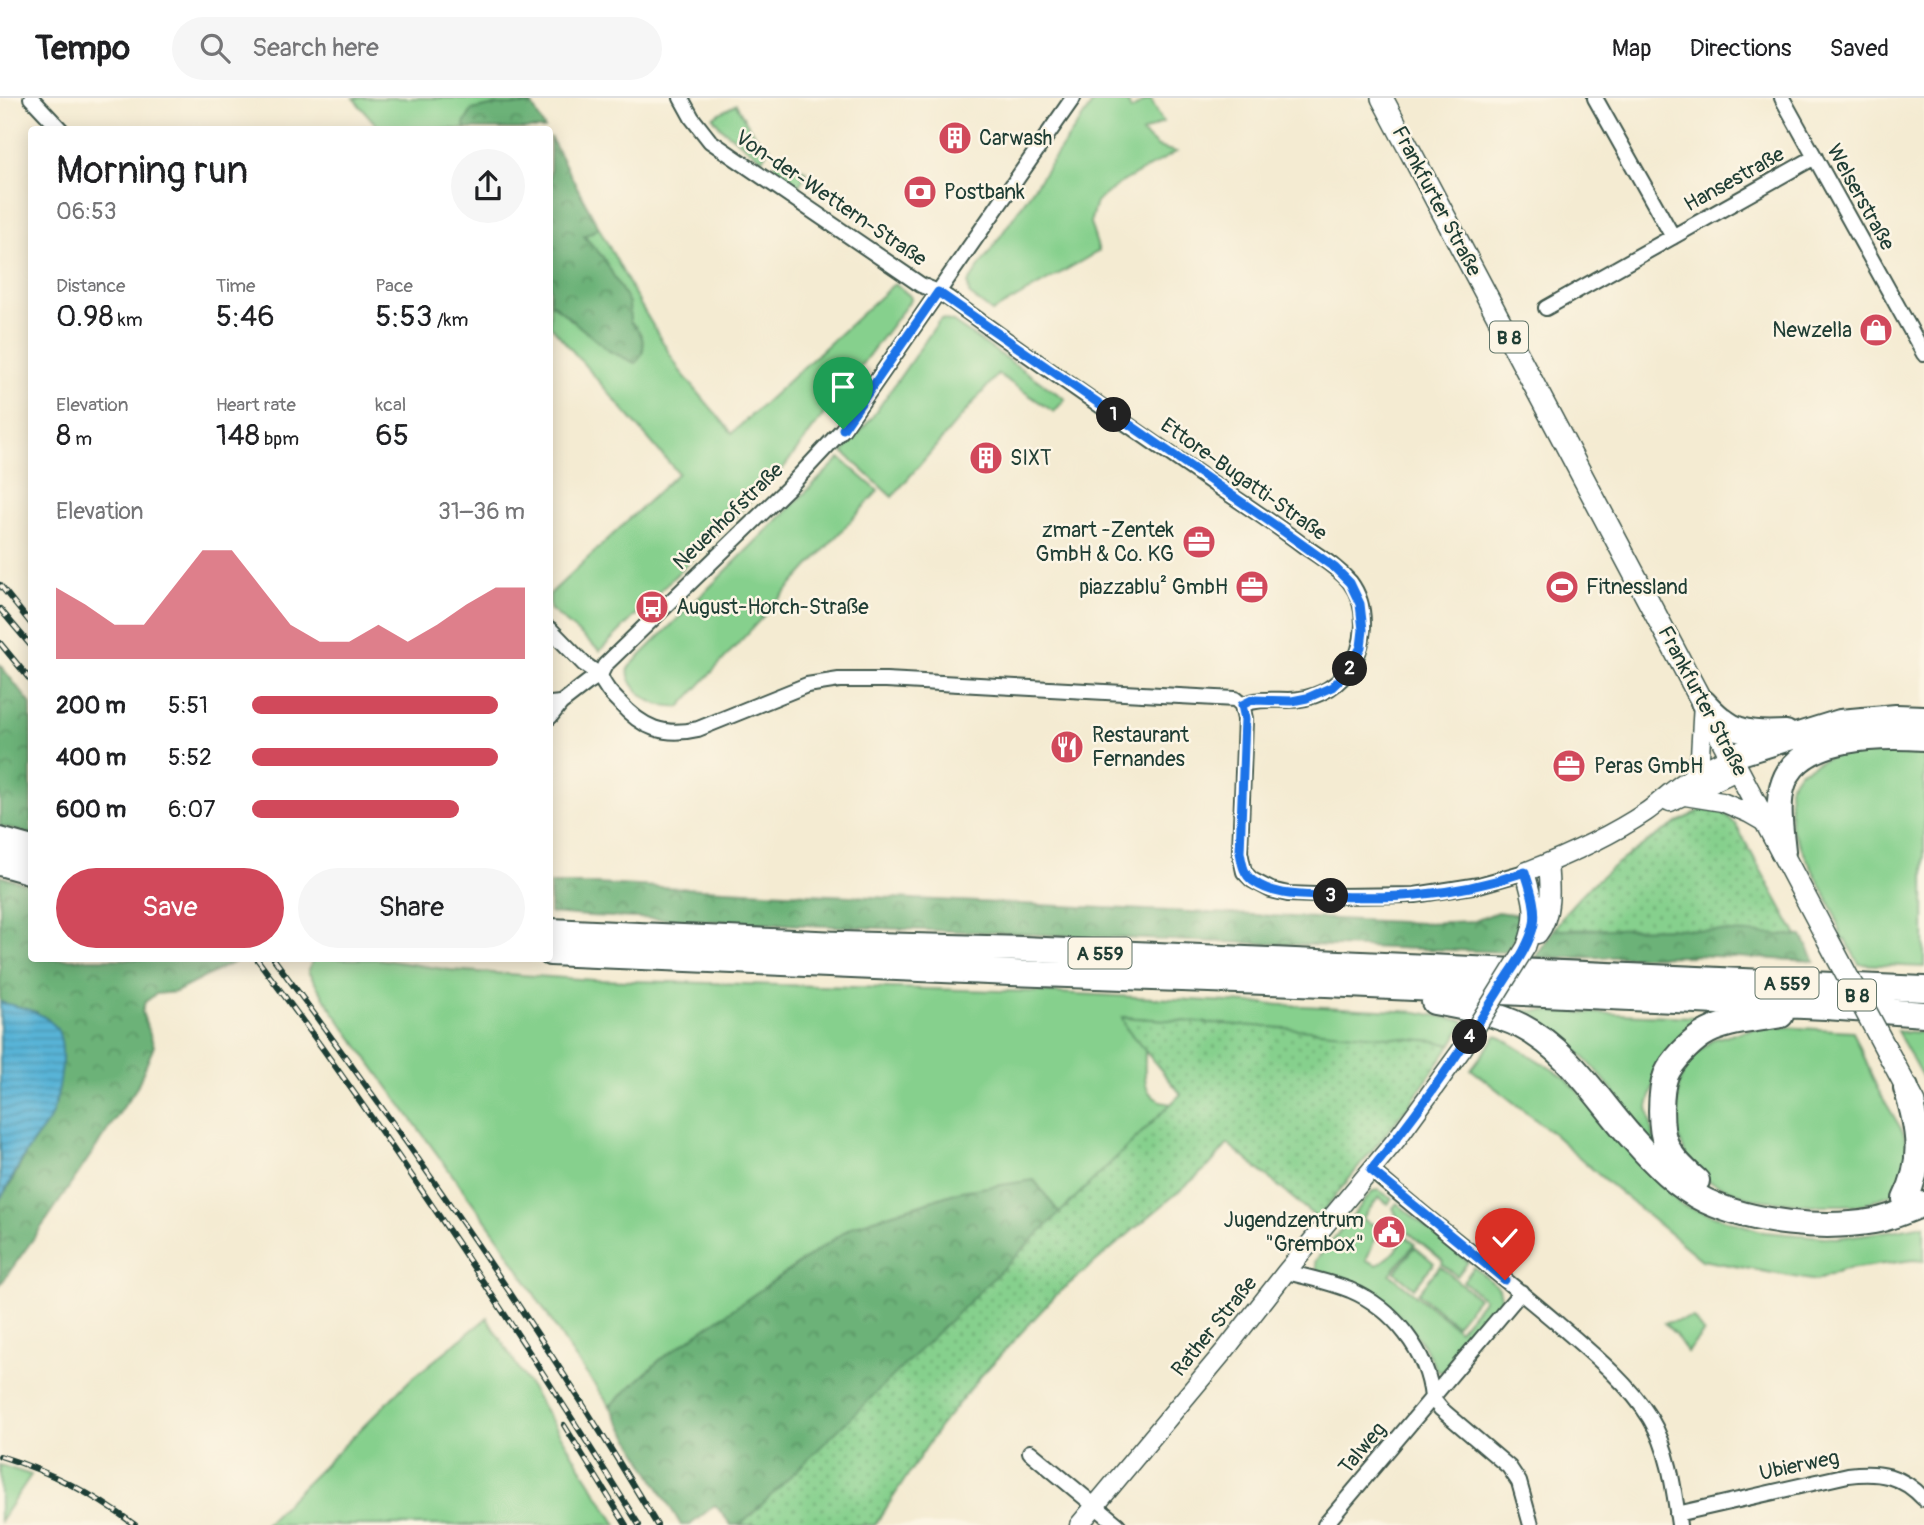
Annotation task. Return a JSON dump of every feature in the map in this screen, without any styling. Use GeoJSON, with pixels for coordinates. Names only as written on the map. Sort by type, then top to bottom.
{"type":"FeatureCollection","features":[{"type":"Feature","properties":{"kind":"highway"},"geometry":{"type":"LineString","coordinates":[[1703,702],[1725,723],[1735,728],[1832,744],[1868,738],[1924,738]]}},
{"type":"Feature","properties":{"kind":"highway"},"geometry":{"type":"LineString","coordinates":[[1735,763],[1792,753],[1840,722],[1896,717],[1924,718]]}},
{"type":"Feature","properties":{"kind":"highway"},"geometry":{"type":"LineString","coordinates":[[1783,851],[1780,797],[1793,766],[1806,755],[1812,740]]}},
{"type":"Feature","properties":{"kind":"highway"},"geometry":{"type":"LineString","coordinates":[[0,840],[28,848]]}},
{"type":"Feature","properties":{"kind":"highway"},"geometry":{"type":"LineString","coordinates":[[0,863],[28,871]]}},
{"type":"Feature","properties":{"kind":"highway","name":"A 559"},"geometry":{"type":"LineString","coordinates":[[553,931],[1924,989]]}},
{"type":"Feature","properties":{"kind":"highway","name":"A 559"},"geometry":{"type":"LineString","coordinates":[[553,953],[1012,974],[1326,984],[1924,1014]]}},
{"type":"Feature","properties":{"kind":"highway"},"geometry":{"type":"LineString","coordinates":[[1326,984],[1459,1007],[1521,1027],[1558,1052],[1578,1072],[1662,1170],[1707,1201],[1746,1214],[1806,1224],[1874,1221],[1915,1203]]}},
{"type":"Feature","properties":{"kind":"highway"},"geometry":{"type":"LineString","coordinates":[[1826,1007],[1730,1024],[1704,1034],[1682,1052],[1667,1075],[1661,1118],[1666,1146],[1695,1180],[1707,1187],[1739,1202],[1785,1213],[1855,1214],[1915,1203]]}},
{"type":"Feature","properties":{"kind":"highway"},"geometry":{"type":"LineString","coordinates":[[1906,1087],[1921,1133],[1924,1162],[1915,1188],[1915,1203]]}},
{"type":"Feature","properties":{"kind":"main road","name":"Frankfurter Straße"},"geometry":{"type":"LineString","coordinates":[[1382,98],[1924,1120]]}},
{"type":"Feature","properties":{"kind":"street"},"geometry":{"type":"LineString","coordinates":[[31,98],[57,126]]}},
{"type":"Feature","properties":{"kind":"street","name":"Von-der-Wettern-Straße"},"geometry":{"type":"LineString","coordinates":[[681,98],[710,141],[921,285],[938,292]]}},
{"type":"Feature","properties":{"kind":"street","name":"Neuenhofstraße"},"geometry":{"type":"LineString","coordinates":[[555,704],[600,676],[605,665],[787,489],[843,429],[1073,98]]}},
{"type":"Feature","properties":{"kind":"street","name":"Hansestraße"},"geometry":{"type":"LineString","coordinates":[[1595,98],[1672,237]]}},
{"type":"Feature","properties":{"kind":"street","name":"Welserstraße"},"geometry":{"type":"LineString","coordinates":[[1782,98],[1924,354]]}},
{"type":"Feature","properties":{"kind":"street","name":"Hansestraße"},"geometry":{"type":"LineString","coordinates":[[1546,308],[1815,157]]}},
{"type":"Feature","properties":{"kind":"street","name":"Ettore-Bugatti-Straße"},"geometry":{"type":"LineString","coordinates":[[600,676],[604,685],[627,711],[644,724],[656,730],[684,733],[807,685],[839,680],[1218,697],[1235,699],[1242,705],[1252,700],[1292,701],[1307,698],[1332,687],[1347,673],[1361,647],[1363,630],[1360,604],[1350,583],[1335,568],[938,292]]}},
{"type":"Feature","properties":{"kind":"street"},"geometry":{"type":"LineString","coordinates":[[553,632],[584,664],[600,676]]}},
{"type":"Feature","properties":{"kind":"street"},"geometry":{"type":"LineString","coordinates":[[1692,777],[1700,756],[1703,702]]}},
{"type":"Feature","properties":{"kind":"street"},"geometry":{"type":"LineString","coordinates":[[1242,705],[1245,719],[1240,852],[1244,872],[1252,880],[1271,890],[1288,894],[1415,895],[1479,885],[1525,872],[1685,796],[1735,763]]}},
{"type":"Feature","properties":{"kind":"street"},"geometry":{"type":"LineString","coordinates":[[1647,812],[1712,764],[1735,763]]}},
{"type":"Feature","properties":{"kind":"street"},"geometry":{"type":"LineString","coordinates":[[1685,796],[1721,802],[1769,825]]}},
{"type":"Feature","properties":{"kind":"street","name":"Rather Straße"},"geometry":{"type":"LineString","coordinates":[[1079,1525],[1226,1349],[1431,1094],[1537,930],[1546,921],[1550,879],[1548,863]]}},
{"type":"Feature","properties":{"kind":"street"},"geometry":{"type":"LineString","coordinates":[[1525,872],[1534,905],[1537,930]]}},
{"type":"Feature","properties":{"kind":"street"},"geometry":{"type":"LineString","coordinates":[[1371,1170],[1521,1292],[1597,1357],[1624,1385],[1650,1418],[1663,1447],[1672,1477],[1678,1519]]}},
{"type":"Feature","properties":{"kind":"street"},"geometry":{"type":"LineString","coordinates":[[1286,1272],[1353,1291],[1390,1316],[1404,1331],[1424,1364],[1431,1382],[1432,1398],[1441,1409],[1509,1467],[1519,1482],[1531,1525]]}},
{"type":"Feature","properties":{"kind":"street","name":"Talweg"},"geometry":{"type":"LineString","coordinates":[[1325,1525],[1521,1292]]}},
{"type":"Feature","properties":{"kind":"street"},"geometry":{"type":"LineString","coordinates":[[1030,1452],[1118,1525]]}},
{"type":"Feature","properties":{"kind":"street","name":"Ubierweg"},"geometry":{"type":"LineString","coordinates":[[1678,1519],[1847,1475],[1864,1473],[1902,1480],[1924,1499]]}},
{"type":"Feature","properties":{"kind":"green space"},"geometry":{"type":"Polygon","coordinates":[[[353,98],[528,98],[543,126],[377,126],[353,98]]]}},
{"type":"Feature","properties":{"kind":"green space"},"geometry":{"type":"Polygon","coordinates":[[[1096,98],[1126,98],[1131,110],[1150,98],[1163,122],[1142,133],[1158,147],[1176,152],[1119,184],[1096,202],[1090,223],[1099,251],[992,312],[969,294],[968,283],[1096,98]]]}},
{"type":"Feature","properties":{"kind":"green space"},"geometry":{"type":"Polygon","coordinates":[[[736,104],[754,134],[770,147],[762,159],[721,128],[713,117],[736,104]]]}},
{"type":"Feature","properties":{"kind":"green space"},"geometry":{"type":"Polygon","coordinates":[[[495,105],[532,105],[543,126],[464,126],[472,110],[495,105]]]}},
{"type":"Feature","properties":{"kind":"green space"},"geometry":{"type":"Polygon","coordinates":[[[553,143],[640,304],[680,371],[732,433],[895,283],[912,298],[784,467],[600,651],[553,612],[553,591],[678,473],[553,328],[553,143]]]}},
{"type":"Feature","properties":{"kind":"green space"},"geometry":{"type":"Polygon","coordinates":[[[553,143],[599,228],[584,236],[603,257],[629,303],[630,322],[639,331],[643,342],[642,353],[635,363],[609,351],[553,304],[553,143]]]}},
{"type":"Feature","properties":{"kind":"green space"},"geometry":{"type":"Polygon","coordinates":[[[781,155],[807,172],[799,186],[772,168],[781,155]]]}},
{"type":"Feature","properties":{"kind":"green space"},"geometry":{"type":"Polygon","coordinates":[[[942,319],[953,322],[1065,399],[1054,412],[998,374],[892,497],[843,452],[870,420],[942,319]]]}},
{"type":"Feature","properties":{"kind":"green space"},"geometry":{"type":"Polygon","coordinates":[[[840,458],[878,491],[680,707],[657,704],[641,694],[632,684],[629,667],[840,458]]]}},
{"type":"Feature","properties":{"kind":"green space"},"geometry":{"type":"Polygon","coordinates":[[[0,665],[28,700],[28,834],[0,826],[0,665]]]}},
{"type":"Feature","properties":{"kind":"green space"},"geometry":{"type":"Polygon","coordinates":[[[1924,745],[1924,967],[1859,964],[1845,939],[1842,940],[1834,911],[1791,828],[1789,787],[1799,772],[1842,750],[1924,745]]]}},
{"type":"Feature","properties":{"kind":"green space"},"geometry":{"type":"Polygon","coordinates":[[[1703,809],[1724,812],[1736,825],[1797,936],[1669,928],[1553,930],[1585,891],[1616,864],[1703,809]]]}},
{"type":"Feature","properties":{"kind":"green space"},"geometry":{"type":"Polygon","coordinates":[[[0,876],[28,884],[28,962],[234,962],[176,992],[156,994],[145,1002],[142,1012],[154,1046],[137,1087],[0,1285],[0,1199],[27,1151],[49,1120],[56,1102],[37,1012],[0,1002],[0,876]]]}},
{"type":"Feature","properties":{"kind":"green space"},"geometry":{"type":"Polygon","coordinates":[[[553,884],[1422,923],[1475,921],[1497,912],[1520,915],[1520,929],[1506,952],[553,913],[553,884]]]}},
{"type":"Feature","properties":{"kind":"green space"},"geometry":{"type":"Polygon","coordinates":[[[1669,928],[1802,936],[1815,961],[1694,955],[1535,958],[1553,930],[1669,928]]]}},
{"type":"Feature","properties":{"kind":"green space"},"geometry":{"type":"Polygon","coordinates":[[[312,962],[398,962],[450,970],[594,980],[1040,992],[1417,1012],[1465,1021],[1451,1045],[1434,1041],[1123,1017],[1126,1028],[1145,1049],[1145,1077],[1149,1091],[1153,1097],[1171,1104],[1060,1214],[1034,1180],[662,1358],[610,1406],[573,1355],[500,1240],[334,1013],[308,972],[312,962]]]}},
{"type":"Feature","properties":{"kind":"green space"},"geometry":{"type":"Polygon","coordinates":[[[1519,1010],[1718,1018],[1657,1070],[1648,1107],[1653,1135],[1667,1163],[1585,1058],[1559,1036],[1516,1015],[1519,1010]]]}},
{"type":"Feature","properties":{"kind":"green space"},"geometry":{"type":"Polygon","coordinates":[[[1122,1017],[1298,1029],[1434,1041],[1451,1045],[1410,1104],[1318,1219],[1228,1144],[1209,1166],[1055,1296],[981,1376],[940,1426],[875,1525],[741,1525],[1181,1094],[1126,1028],[1122,1017]]]}},
{"type":"Feature","properties":{"kind":"green space"},"geometry":{"type":"Polygon","coordinates":[[[1763,1026],[1853,1031],[1877,1088],[1903,1132],[1915,1160],[1912,1178],[1892,1194],[1862,1205],[1812,1205],[1752,1199],[1710,1182],[1688,1162],[1676,1129],[1679,1083],[1691,1058],[1714,1039],[1763,1026]]]}},
{"type":"Feature","properties":{"kind":"green space"},"geometry":{"type":"Polygon","coordinates":[[[1897,1031],[1924,1033],[1924,1080],[1897,1031]]]}},
{"type":"Feature","properties":{"kind":"green space"},"geometry":{"type":"Polygon","coordinates":[[[1497,1035],[1566,1078],[1681,1205],[1764,1232],[1836,1238],[1924,1225],[1924,1261],[1913,1260],[1841,1270],[1816,1281],[1702,1260],[1550,1131],[1471,1069],[1497,1035]]]}},
{"type":"Feature","properties":{"kind":"green space"},"geometry":{"type":"Polygon","coordinates":[[[1034,1180],[1060,1214],[741,1525],[731,1525],[715,1505],[690,1525],[681,1525],[610,1406],[662,1358],[853,1226],[961,1191],[1034,1180]]]}},
{"type":"Feature","properties":{"kind":"green space"},"geometry":{"type":"Polygon","coordinates":[[[1379,1190],[1392,1199],[1388,1204],[1379,1197],[1362,1219],[1380,1228],[1366,1260],[1377,1265],[1396,1251],[1404,1235],[1415,1244],[1390,1274],[1459,1330],[1484,1299],[1463,1281],[1474,1267],[1499,1288],[1502,1301],[1443,1372],[1437,1371],[1416,1335],[1388,1305],[1364,1289],[1317,1271],[1315,1261],[1373,1191],[1379,1190]]]}},
{"type":"Feature","properties":{"kind":"green space"},"geometry":{"type":"Polygon","coordinates":[[[1397,1203],[1468,1262],[1457,1276],[1402,1227],[1393,1208],[1397,1203]]]}},
{"type":"Feature","properties":{"kind":"green space"},"geometry":{"type":"Polygon","coordinates":[[[1415,1247],[1434,1263],[1414,1288],[1395,1272],[1415,1247]]]}},
{"type":"Feature","properties":{"kind":"green space"},"geometry":{"type":"Polygon","coordinates":[[[1440,1266],[1478,1298],[1456,1325],[1418,1293],[1440,1266]]]}},
{"type":"Feature","properties":{"kind":"green space"},"geometry":{"type":"Polygon","coordinates":[[[487,1318],[617,1525],[264,1525],[410,1380],[487,1318]]]}},
{"type":"Feature","properties":{"kind":"green space"},"geometry":{"type":"Polygon","coordinates":[[[1693,1318],[1704,1332],[1687,1352],[1664,1323],[1693,1318]]]}},
{"type":"Feature","properties":{"kind":"green space"},"geometry":{"type":"Polygon","coordinates":[[[0,1465],[31,1475],[0,1521],[0,1465]]]}},
{"type":"Feature","properties":{"kind":"water"},"geometry":{"type":"Polygon","coordinates":[[[0,1002],[35,1012],[54,1025],[59,1033],[62,1057],[53,1111],[0,1199],[0,1002]]]}},
{"type":"Feature","properties":{"kind":"railway"},"geometry":{"type":"LineString","coordinates":[[0,585],[28,620]]}},
{"type":"Feature","properties":{"kind":"railway"},"geometry":{"type":"LineString","coordinates":[[0,609],[28,642]]}},
{"type":"Feature","properties":{"kind":"railway"},"geometry":{"type":"LineString","coordinates":[[0,643],[28,677]]}},
{"type":"Feature","properties":{"kind":"railway"},"geometry":{"type":"LineString","coordinates":[[259,962],[454,1238],[639,1525]]}},
{"type":"Feature","properties":{"kind":"railway"},"geometry":{"type":"LineString","coordinates":[[276,962],[473,1238],[567,1380],[657,1525]]}},
{"type":"Feature","properties":{"kind":"railway"},"geometry":{"type":"LineString","coordinates":[[564,1425],[626,1525]]}},
{"type":"Feature","properties":{"kind":"railway"},"geometry":{"type":"LineString","coordinates":[[0,1456],[71,1484],[135,1525]]}},
{"type":"Feature","properties":{"kind":"place","name":"Carwash"},"geometry":{"type":"Point","coordinates":[955,138]}},
{"type":"Feature","properties":{"kind":"place","name":"Postbank"},"geometry":{"type":"Point","coordinates":[920,192]}},
{"type":"Feature","properties":{"kind":"place","name":"Newzella"},"geometry":{"type":"Point","coordinates":[1876,330]}},
{"type":"Feature","properties":{"kind":"place","name":"SIXT"},"geometry":{"type":"Point","coordinates":[986,458]}},
{"type":"Feature","properties":{"kind":"place","name":"zmart -Zentek GmbH & Co. KG"},"geometry":{"type":"Point","coordinates":[1199,542]}},
{"type":"Feature","properties":{"kind":"place","name":"piazzablu² GmbH"},"geometry":{"type":"Point","coordinates":[1252,587]}},
{"type":"Feature","properties":{"kind":"place","name":"Fitnessland"},"geometry":{"type":"Point","coordinates":[1562,587]}},
{"type":"Feature","properties":{"kind":"place","name":"August-Horch-Straße"},"geometry":{"type":"Point","coordinates":[652,607]}},
{"type":"Feature","properties":{"kind":"place","name":"Restaurant Fernandes"},"geometry":{"type":"Point","coordinates":[1067,747]}},
{"type":"Feature","properties":{"kind":"place","name":"Peras GmbH"},"geometry":{"type":"Point","coordinates":[1569,766]}},
{"type":"Feature","properties":{"kind":"place","name":"Jugendzentrum \"Grembox\""},"geometry":{"type":"Point","coordinates":[1389,1232]}},
{"type":"Feature","properties":{"kind":"route"},"geometry":{"type":"LineString","coordinates":[[843,429],[938,292],[1279,528],[1335,568],[1350,583],[1360,604],[1363,630],[1361,647],[1347,673],[1332,687],[1307,698],[1292,701],[1252,700],[1242,705],[1245,719],[1240,852],[1244,872],[1252,880],[1271,890],[1288,894],[1350,896],[1415,895],[1479,885],[1525,872],[1535,920],[1526,947],[1463,1048],[1431,1094],[1371,1170],[1505,1280]]}}]}
